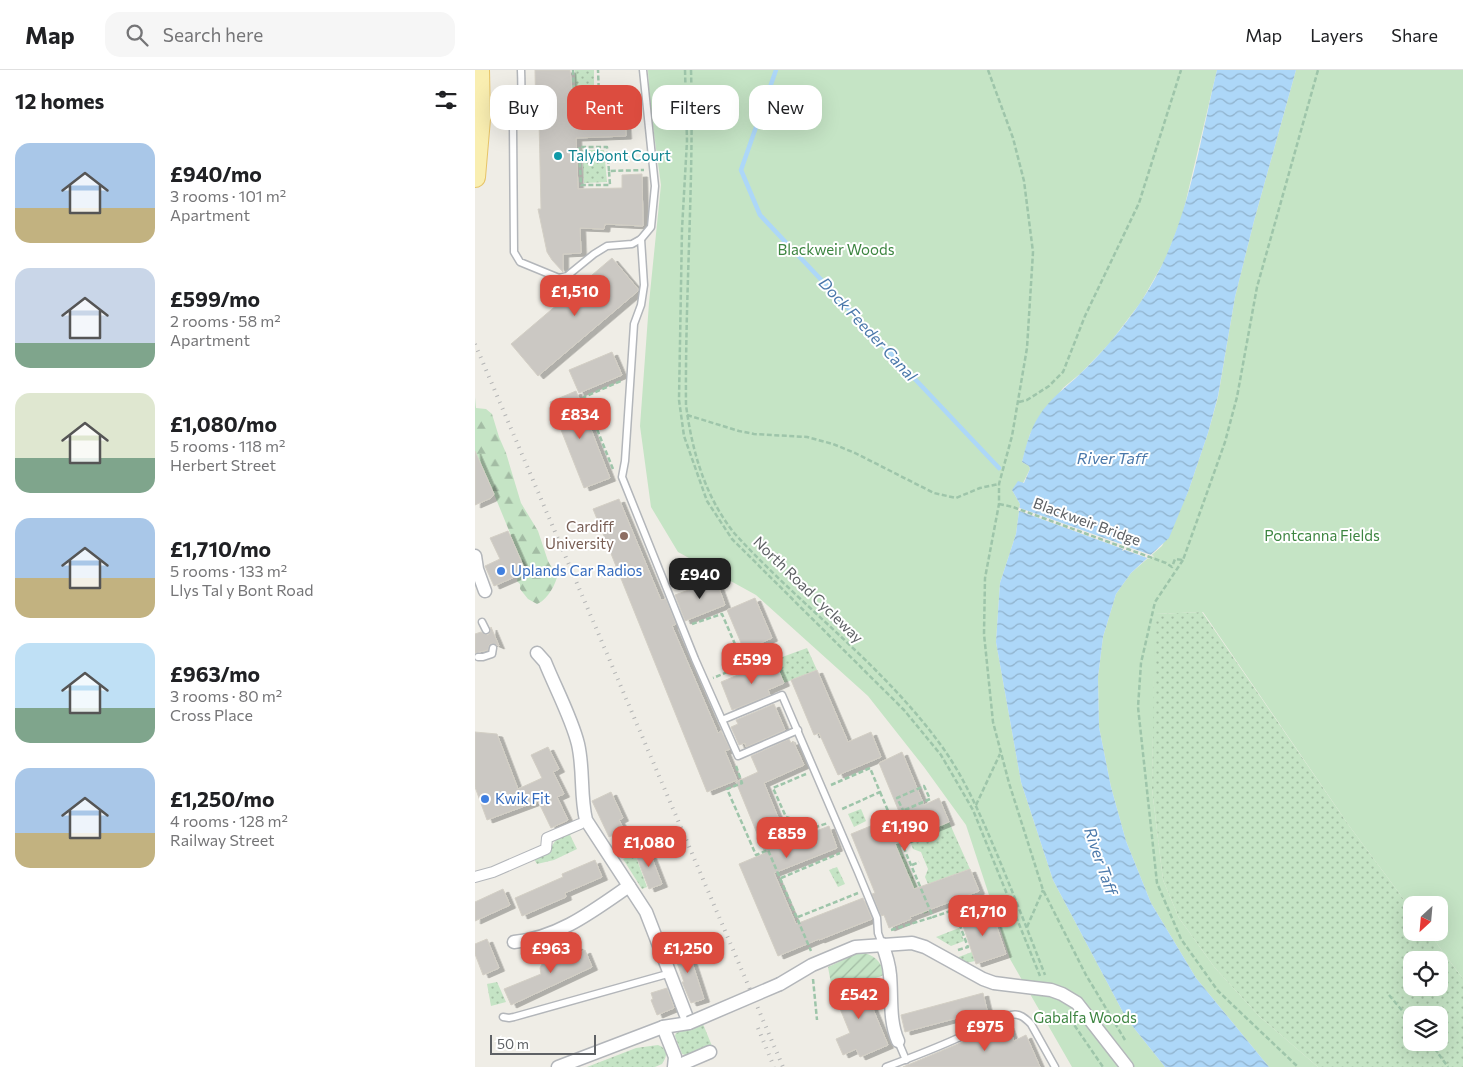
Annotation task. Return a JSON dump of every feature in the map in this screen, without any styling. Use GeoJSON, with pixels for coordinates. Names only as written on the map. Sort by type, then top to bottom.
{"type":"FeatureCollection","features":[{"type":"Feature","properties":{"kind":"main road"},"geometry":{"type":"LineString","coordinates":[[475,177],[480,119],[479,70]]}},
{"type":"Feature","properties":{"kind":"street"},"geometry":{"type":"LineString","coordinates":[[475,556],[477,569],[485,591]]}},
{"type":"Feature","properties":{"kind":"street"},"geometry":{"type":"LineString","coordinates":[[537,653],[545,662],[576,737],[580,759],[583,807],[587,820],[645,912],[671,973],[689,1023]]}},
{"type":"Feature","properties":{"kind":"street"},"geometry":{"type":"LineString","coordinates":[[475,877],[493,872],[545,848],[547,838],[580,824]]}},
{"type":"Feature","properties":{"kind":"street"},"geometry":{"type":"LineString","coordinates":[[514,942],[531,941],[572,925],[629,886]]}},
{"type":"Feature","properties":{"kind":"street"},"geometry":{"type":"LineString","coordinates":[[557,1067],[663,1028],[689,1023],[780,984],[812,965],[855,948],[882,944],[912,943],[925,947],[966,970],[995,983],[1048,990],[1062,994],[1077,1003],[1127,1067]]}},
{"type":"Feature","properties":{"kind":"street"},"geometry":{"type":"LineString","coordinates":[[882,944],[890,975],[892,1010],[898,1042]]}},
{"type":"Feature","properties":{"kind":"street"},"geometry":{"type":"LineString","coordinates":[[663,1028],[675,1057],[675,1067],[710,1052]]}},
{"type":"Feature","properties":{"kind":"lane"},"geometry":{"type":"LineString","coordinates":[[521,70],[523,93],[521,105],[513,125],[514,252],[520,262],[559,278],[567,276],[607,246],[632,244],[641,239],[651,226],[655,186],[645,104],[643,70]]}},
{"type":"Feature","properties":{"kind":"lane"},"geometry":{"type":"LineString","coordinates":[[641,239],[644,285],[641,305],[634,324],[625,461],[622,477],[673,608],[738,756],[798,730]]}},
{"type":"Feature","properties":{"kind":"lane"},"geometry":{"type":"LineString","coordinates":[[482,622],[486,630]]}},
{"type":"Feature","properties":{"kind":"lane"},"geometry":{"type":"LineString","coordinates":[[478,657],[483,658],[492,654],[493,648]]}},
{"type":"Feature","properties":{"kind":"lane"},"geometry":{"type":"LineString","coordinates":[[722,720],[783,695],[877,918],[878,932],[882,944]]}},
{"type":"Feature","properties":{"kind":"lane"},"geometry":{"type":"LineString","coordinates":[[503,1016],[514,1017],[671,973]]}},
{"type":"Feature","properties":{"kind":"lane"},"geometry":{"type":"LineString","coordinates":[[886,1067],[996,1019],[1012,1014],[1019,1015],[1031,1024],[1055,1067]]}},
{"type":"Feature","properties":{"kind":"lane"},"geometry":{"type":"LineString","coordinates":[[898,1042],[905,1060]]}},
{"type":"Feature","properties":{"kind":"path"},"geometry":{"type":"LineString","coordinates":[[573,70],[574,97],[599,96],[598,70]]}},
{"type":"Feature","properties":{"kind":"path"},"geometry":{"type":"LineString","coordinates":[[685,70],[687,141],[682,229],[679,400],[684,436],[707,501],[732,539],[904,710],[941,756],[973,810],[1048,990]]}},
{"type":"Feature","properties":{"kind":"path","name":"North Road Cycleway"},"geometry":{"type":"LineString","coordinates":[[691,70],[693,144],[689,213],[685,376],[687,415],[699,465],[713,500],[725,521],[748,548],[887,682],[927,727],[944,750],[977,805],[1027,928],[1048,990],[1103,1067]]}},
{"type":"Feature","properties":{"kind":"path"},"geometry":{"type":"LineString","coordinates":[[988,70],[1013,138],[1024,181],[1033,252],[1027,348],[1019,402],[999,484],[999,504],[985,578],[983,634],[993,722],[1011,792],[1043,890],[1086,975],[1127,1044]]}},
{"type":"Feature","properties":{"kind":"path"},"geometry":{"type":"LineString","coordinates":[[1019,402],[1027,400],[1049,386],[1063,372],[1085,316],[1139,203],[1181,70]]}},
{"type":"Feature","properties":{"kind":"path"},"geometry":{"type":"LineString","coordinates":[[1299,1067],[1218,991],[1181,939],[1157,883],[1138,707],[1141,664],[1155,602],[1183,560],[1225,442],[1237,397],[1257,287],[1318,70]]}},
{"type":"Feature","properties":{"kind":"path"},"geometry":{"type":"LineString","coordinates":[[579,147],[607,147],[609,171],[610,185],[581,185],[579,147]]}},
{"type":"Feature","properties":{"kind":"path"},"geometry":{"type":"LineString","coordinates":[[609,171],[647,170]]}},
{"type":"Feature","properties":{"kind":"path"},"geometry":{"type":"LineString","coordinates":[[616,477],[584,397],[624,380]]}},
{"type":"Feature","properties":{"kind":"path"},"geometry":{"type":"LineString","coordinates":[[687,415],[754,434],[807,437],[833,444],[855,453],[934,493],[947,497],[956,498],[980,488],[999,484]]}},
{"type":"Feature","properties":{"kind":"path","name":"Blackweir Bridge"},"geometry":{"type":"LineString","coordinates":[[999,504],[1013,507],[1166,563],[1172,567],[1175,559],[1183,560]]}},
{"type":"Feature","properties":{"kind":"path"},"geometry":{"type":"LineString","coordinates":[[689,625],[722,614],[744,665],[712,679]]}},
{"type":"Feature","properties":{"kind":"path"},"geometry":{"type":"LineString","coordinates":[[977,805],[1001,753]]}},
{"type":"Feature","properties":{"kind":"path"},"geometry":{"type":"LineString","coordinates":[[829,786],[869,768],[933,917]]}},
{"type":"Feature","properties":{"kind":"path"},"geometry":{"type":"LineString","coordinates":[[807,770],[809,772],[773,788],[786,817],[816,827],[829,822]]}},
{"type":"Feature","properties":{"kind":"path"},"geometry":{"type":"LineString","coordinates":[[891,816],[930,799],[924,786],[897,798],[903,810]]}},
{"type":"Feature","properties":{"kind":"path"},"geometry":{"type":"LineString","coordinates":[[836,802],[839,810],[880,792]]}},
{"type":"Feature","properties":{"kind":"path"},"geometry":{"type":"LineString","coordinates":[[827,818],[833,830]]}},
{"type":"Feature","properties":{"kind":"path"},"geometry":{"type":"LineString","coordinates":[[780,878],[842,853],[839,846]]}},
{"type":"Feature","properties":{"kind":"path"},"geometry":{"type":"LineString","coordinates":[[912,865],[919,862]]}},
{"type":"Feature","properties":{"kind":"path"},"geometry":{"type":"LineString","coordinates":[[1027,928],[1043,890]]}},
{"type":"Feature","properties":{"kind":"path"},"geometry":{"type":"LineString","coordinates":[[797,918],[859,893],[861,898]]}},
{"type":"Feature","properties":{"kind":"path"},"geometry":{"type":"LineString","coordinates":[[888,931],[974,903]]}},
{"type":"Feature","properties":{"kind":"path"},"geometry":{"type":"LineString","coordinates":[[954,910],[967,947],[956,950]]}},
{"type":"Feature","properties":{"kind":"path"},"geometry":{"type":"LineString","coordinates":[[1389,995],[1403,1012]]}},
{"type":"Feature","properties":{"kind":"path"},"geometry":{"type":"LineString","coordinates":[[1436,1051],[1448,1067]]}},
{"type":"Feature","properties":{"kind":"green space"},"geometry":{"type":"Polygon","coordinates":[[[575,70],[594,70],[594,85],[575,85],[575,70]]]}},
{"type":"Feature","properties":{"kind":"green space","name":"Blackweir Woods"},"geometry":{"type":"Polygon","coordinates":[[[648,70],[1217,70],[1182,217],[1165,260],[1141,302],[1109,344],[1081,373],[1063,388],[1030,434],[1022,462],[1029,466],[1030,469],[1023,483],[1012,490],[1020,504],[1016,534],[1000,583],[996,642],[1021,782],[1053,880],[1126,1018],[1165,1067],[1072,1067],[1010,959],[966,825],[924,767],[868,696],[756,595],[678,552],[651,507],[640,426],[649,303],[661,185],[654,130],[739,130],[739,85],[652,85],[652,119],[648,70]]]}},
{"type":"Feature","properties":{"kind":"green space","name":"Pontcanna Fields"},"geometry":{"type":"Polygon","coordinates":[[[1296,70],[1463,70],[1463,979],[1448,959],[1448,951],[1442,951],[1435,941],[1448,941],[1448,896],[1403,896],[1403,898],[1350,827],[1203,612],[1155,614],[1152,789],[1163,880],[1179,918],[1215,968],[1260,1017],[1318,1067],[1269,1067],[1196,978],[1151,903],[1126,841],[1111,787],[1099,727],[1098,677],[1103,637],[1116,594],[1131,573],[1162,546],[1188,492],[1218,397],[1235,297],[1296,70]]]}},
{"type":"Feature","properties":{"kind":"green space"},"geometry":{"type":"Polygon","coordinates":[[[582,150],[604,150],[607,182],[584,183],[582,150]]]}},
{"type":"Feature","properties":{"kind":"green space"},"geometry":{"type":"Polygon","coordinates":[[[475,397],[476,408],[486,409],[492,414],[521,503],[538,531],[548,561],[557,577],[550,593],[537,604],[528,599],[520,589],[520,584],[517,581],[518,576],[526,572],[481,464],[475,457],[475,397]]]}},
{"type":"Feature","properties":{"kind":"green space"},"geometry":{"type":"Polygon","coordinates":[[[1202,612],[1350,827],[1403,898],[1403,941],[1435,941],[1442,951],[1403,951],[1403,996],[1448,996],[1448,959],[1463,979],[1463,1067],[1318,1067],[1260,1017],[1215,968],[1179,918],[1163,880],[1152,789],[1154,614],[1202,612]]]}},
{"type":"Feature","properties":{"kind":"green space"},"geometry":{"type":"Polygon","coordinates":[[[770,644],[775,654],[755,664],[750,653],[770,644]]]}},
{"type":"Feature","properties":{"kind":"green space"},"geometry":{"type":"Polygon","coordinates":[[[807,648],[817,670],[784,683],[774,660],[807,648]]]}},
{"type":"Feature","properties":{"kind":"green space"},"geometry":{"type":"Polygon","coordinates":[[[861,809],[866,821],[854,827],[848,814],[861,809]]]}},
{"type":"Feature","properties":{"kind":"green space"},"geometry":{"type":"Polygon","coordinates":[[[783,819],[811,828],[791,836],[783,819]]]}},
{"type":"Feature","properties":{"kind":"green space"},"geometry":{"type":"Polygon","coordinates":[[[888,819],[928,912],[924,914],[885,820],[888,819]]]}},
{"type":"Feature","properties":{"kind":"green space"},"geometry":{"type":"Polygon","coordinates":[[[949,822],[970,869],[928,884],[925,877],[928,869],[921,852],[913,849],[909,838],[949,822]]]}},
{"type":"Feature","properties":{"kind":"green space"},"geometry":{"type":"Polygon","coordinates":[[[580,827],[581,829],[570,835],[577,849],[554,860],[537,864],[534,859],[549,850],[558,837],[580,827]]]}},
{"type":"Feature","properties":{"kind":"green space"},"geometry":{"type":"Polygon","coordinates":[[[629,840],[632,852],[621,856],[613,844],[629,840]]]}},
{"type":"Feature","properties":{"kind":"green space"},"geometry":{"type":"Polygon","coordinates":[[[635,854],[647,887],[642,889],[623,859],[635,854]]]}},
{"type":"Feature","properties":{"kind":"green space"},"geometry":{"type":"Polygon","coordinates":[[[837,867],[845,884],[838,887],[829,870],[837,867]]]}},
{"type":"Feature","properties":{"kind":"green space"},"geometry":{"type":"Polygon","coordinates":[[[959,928],[964,941],[951,946],[936,937],[959,928]]]}},
{"type":"Feature","properties":{"kind":"green space"},"geometry":{"type":"Polygon","coordinates":[[[860,952],[869,954],[876,959],[884,975],[862,983],[859,978],[832,989],[828,967],[860,952]]]}},
{"type":"Feature","properties":{"kind":"green space"},"geometry":{"type":"Polygon","coordinates":[[[972,952],[975,961],[966,963],[956,958],[972,952]]]}},
{"type":"Feature","properties":{"kind":"green space"},"geometry":{"type":"Polygon","coordinates":[[[497,982],[506,1002],[491,1006],[487,984],[497,982]]]}},
{"type":"Feature","properties":{"kind":"green space"},"geometry":{"type":"Polygon","coordinates":[[[703,1024],[712,1046],[688,1056],[682,1054],[675,1036],[676,1033],[703,1024]]]}},
{"type":"Feature","properties":{"kind":"green space"},"geometry":{"type":"Polygon","coordinates":[[[658,1045],[664,1048],[666,1055],[662,1064],[655,1067],[587,1067],[636,1048],[658,1045]]]}},
{"type":"Feature","properties":{"kind":"water","name":"River Taff"},"geometry":{"type":"Polygon","coordinates":[[[1217,70],[1296,70],[1235,297],[1218,396],[1188,492],[1169,538],[1131,573],[1116,594],[1103,637],[1098,677],[1099,727],[1111,787],[1126,841],[1151,903],[1196,978],[1269,1067],[1165,1067],[1126,1018],[1053,880],[1021,782],[996,642],[1000,583],[1016,534],[1020,504],[1012,490],[1018,481],[1024,483],[1030,469],[1029,466],[1022,462],[1031,432],[1048,404],[1089,365],[1120,331],[1156,277],[1169,249],[1189,191],[1217,70]]]}},
{"type":"Feature","properties":{"kind":"pier"},"geometry":{"type":"Polygon","coordinates":[[[1017,507],[1124,545],[1127,544],[1126,546],[1154,556],[1150,559],[1125,550],[1122,551],[1123,549],[1017,510],[1017,507]]]}},
{"type":"Feature","properties":{"kind":"building","name":"Talybont Court"},"geometry":{"type":"Polygon","coordinates":[[[535,70],[570,70],[572,85],[567,85],[567,130],[626,130],[626,136],[576,138],[578,189],[622,188],[622,175],[642,174],[643,226],[605,224],[604,229],[580,228],[581,253],[563,254],[563,272],[547,252],[538,209],[541,209],[539,130],[557,130],[557,85],[535,85],[535,70]]]}},
{"type":"Feature","properties":{"kind":"building"},"geometry":{"type":"Polygon","coordinates":[[[612,258],[638,291],[538,376],[511,344],[612,258]]]}},
{"type":"Feature","properties":{"kind":"building"},"geometry":{"type":"Polygon","coordinates":[[[612,352],[622,375],[579,393],[569,370],[612,352]]]}},
{"type":"Feature","properties":{"kind":"building"},"geometry":{"type":"Polygon","coordinates":[[[576,391],[610,478],[584,488],[550,402],[576,391]]]}},
{"type":"Feature","properties":{"kind":"building"},"geometry":{"type":"Polygon","coordinates":[[[475,451],[494,494],[491,498],[475,505],[475,451]]]}},
{"type":"Feature","properties":{"kind":"building"},"geometry":{"type":"Polygon","coordinates":[[[619,499],[661,600],[666,599],[676,624],[672,626],[718,733],[721,731],[730,749],[725,751],[737,780],[707,792],[593,509],[619,499]]]}},
{"type":"Feature","properties":{"kind":"building"},"geometry":{"type":"Polygon","coordinates":[[[508,531],[526,572],[494,586],[485,566],[500,559],[490,538],[508,531]]]}},
{"type":"Feature","properties":{"kind":"building"},"geometry":{"type":"Polygon","coordinates":[[[716,580],[725,605],[685,621],[675,595],[716,580]]]}},
{"type":"Feature","properties":{"kind":"building"},"geometry":{"type":"Polygon","coordinates":[[[755,598],[772,638],[744,650],[727,610],[755,598]]]}},
{"type":"Feature","properties":{"kind":"building"},"geometry":{"type":"Polygon","coordinates":[[[491,627],[499,646],[492,643],[489,645],[488,650],[475,653],[475,634],[481,632],[488,635],[491,627]]]}},
{"type":"Feature","properties":{"kind":"building"},"geometry":{"type":"Polygon","coordinates":[[[774,660],[784,683],[768,690],[770,695],[732,710],[721,682],[774,660]]]}},
{"type":"Feature","properties":{"kind":"building"},"geometry":{"type":"Polygon","coordinates":[[[817,670],[848,742],[871,732],[881,757],[838,775],[819,733],[814,735],[791,680],[817,670]]]}},
{"type":"Feature","properties":{"kind":"building"},"geometry":{"type":"Polygon","coordinates":[[[774,704],[785,730],[746,747],[745,743],[739,745],[731,727],[738,724],[736,720],[774,704]]]}},
{"type":"Feature","properties":{"kind":"building"},"geometry":{"type":"Polygon","coordinates":[[[475,732],[497,734],[518,789],[542,778],[531,755],[548,747],[559,769],[553,772],[564,794],[557,797],[568,820],[551,828],[538,801],[487,820],[475,787],[475,732]]]}},
{"type":"Feature","properties":{"kind":"building"},"geometry":{"type":"Polygon","coordinates":[[[789,739],[791,743],[793,741],[804,765],[764,783],[788,842],[829,826],[837,848],[774,873],[796,924],[863,898],[872,919],[778,956],[739,864],[765,853],[736,782],[758,772],[751,756],[789,739]]]}},
{"type":"Feature","properties":{"kind":"building"},"geometry":{"type":"Polygon","coordinates":[[[902,752],[924,805],[939,798],[949,822],[895,844],[914,889],[970,869],[979,891],[910,917],[911,919],[889,928],[884,915],[881,916],[872,894],[875,893],[851,834],[900,814],[879,763],[902,752]]]}},
{"type":"Feature","properties":{"kind":"building"},"geometry":{"type":"Polygon","coordinates":[[[611,792],[623,818],[619,820],[624,830],[609,837],[592,801],[611,792]]]}},
{"type":"Feature","properties":{"kind":"building"},"geometry":{"type":"Polygon","coordinates":[[[648,848],[662,884],[649,889],[635,853],[648,848]]]}},
{"type":"Feature","properties":{"kind":"building"},"geometry":{"type":"Polygon","coordinates":[[[595,860],[602,877],[565,893],[566,897],[522,916],[515,898],[563,877],[562,874],[595,860]]]}},
{"type":"Feature","properties":{"kind":"building"},"geometry":{"type":"Polygon","coordinates":[[[503,889],[510,905],[475,921],[475,902],[503,889]]]}},
{"type":"Feature","properties":{"kind":"building"},"geometry":{"type":"Polygon","coordinates":[[[991,910],[1006,954],[976,964],[961,920],[991,910]]]}},
{"type":"Feature","properties":{"kind":"building"},"geometry":{"type":"Polygon","coordinates":[[[487,939],[499,968],[483,975],[475,954],[475,944],[487,939]]]}},
{"type":"Feature","properties":{"kind":"building"},"geometry":{"type":"Polygon","coordinates":[[[686,944],[704,999],[691,1003],[682,982],[684,982],[672,949],[686,944]]]}},
{"type":"Feature","properties":{"kind":"building"},"geometry":{"type":"Polygon","coordinates":[[[577,946],[579,953],[585,950],[592,967],[511,1005],[504,989],[541,974],[540,968],[545,958],[577,946]]]}},
{"type":"Feature","properties":{"kind":"building"},"geometry":{"type":"Polygon","coordinates":[[[860,978],[888,1045],[860,1057],[856,1049],[843,1055],[836,1039],[850,1033],[832,989],[860,978]]]}},
{"type":"Feature","properties":{"kind":"building"},"geometry":{"type":"Polygon","coordinates":[[[667,988],[674,1008],[657,1015],[651,1000],[653,999],[651,993],[667,988]]]}},
{"type":"Feature","properties":{"kind":"building"},"geometry":{"type":"Polygon","coordinates":[[[983,993],[987,1010],[905,1032],[901,1015],[983,993]]]}},
{"type":"Feature","properties":{"kind":"building"},"geometry":{"type":"Polygon","coordinates":[[[1003,1025],[1008,1025],[1014,1041],[1026,1035],[1040,1067],[903,1067],[1003,1025]]]}},
{"type":"Feature","properties":{"kind":"waterway","name":"Dock Feeder Canal"},"geometry":{"type":"LineString","coordinates":[[776,70],[741,170],[760,215],[999,468]]}},
{"type":"Feature","properties":{"kind":"railway"},"geometry":{"type":"LineString","coordinates":[[475,344],[783,1067]]}},
{"type":"Feature","properties":{"kind":"railway"},"geometry":{"type":"LineString","coordinates":[[758,1028],[774,1067]]}},
{"type":"Feature","properties":{"kind":"place","name":"Talybont Court"},"geometry":{"type":"Point","coordinates":[558,156]}},
{"type":"Feature","properties":{"kind":"place","name":"Cardiff University"},"geometry":{"type":"Point","coordinates":[624,536]}},
{"type":"Feature","properties":{"kind":"place","name":"Uplands Car Radios"},"geometry":{"type":"Point","coordinates":[501,571]}},
{"type":"Feature","properties":{"kind":"place","name":"Kwik Fit"},"geometry":{"type":"Point","coordinates":[485,799]}},
{"type":"Feature","properties":{"kind":"park label","name":"Gabalfa Woods"},"geometry":{"type":"Point","coordinates":[1085,1018]}}]}
